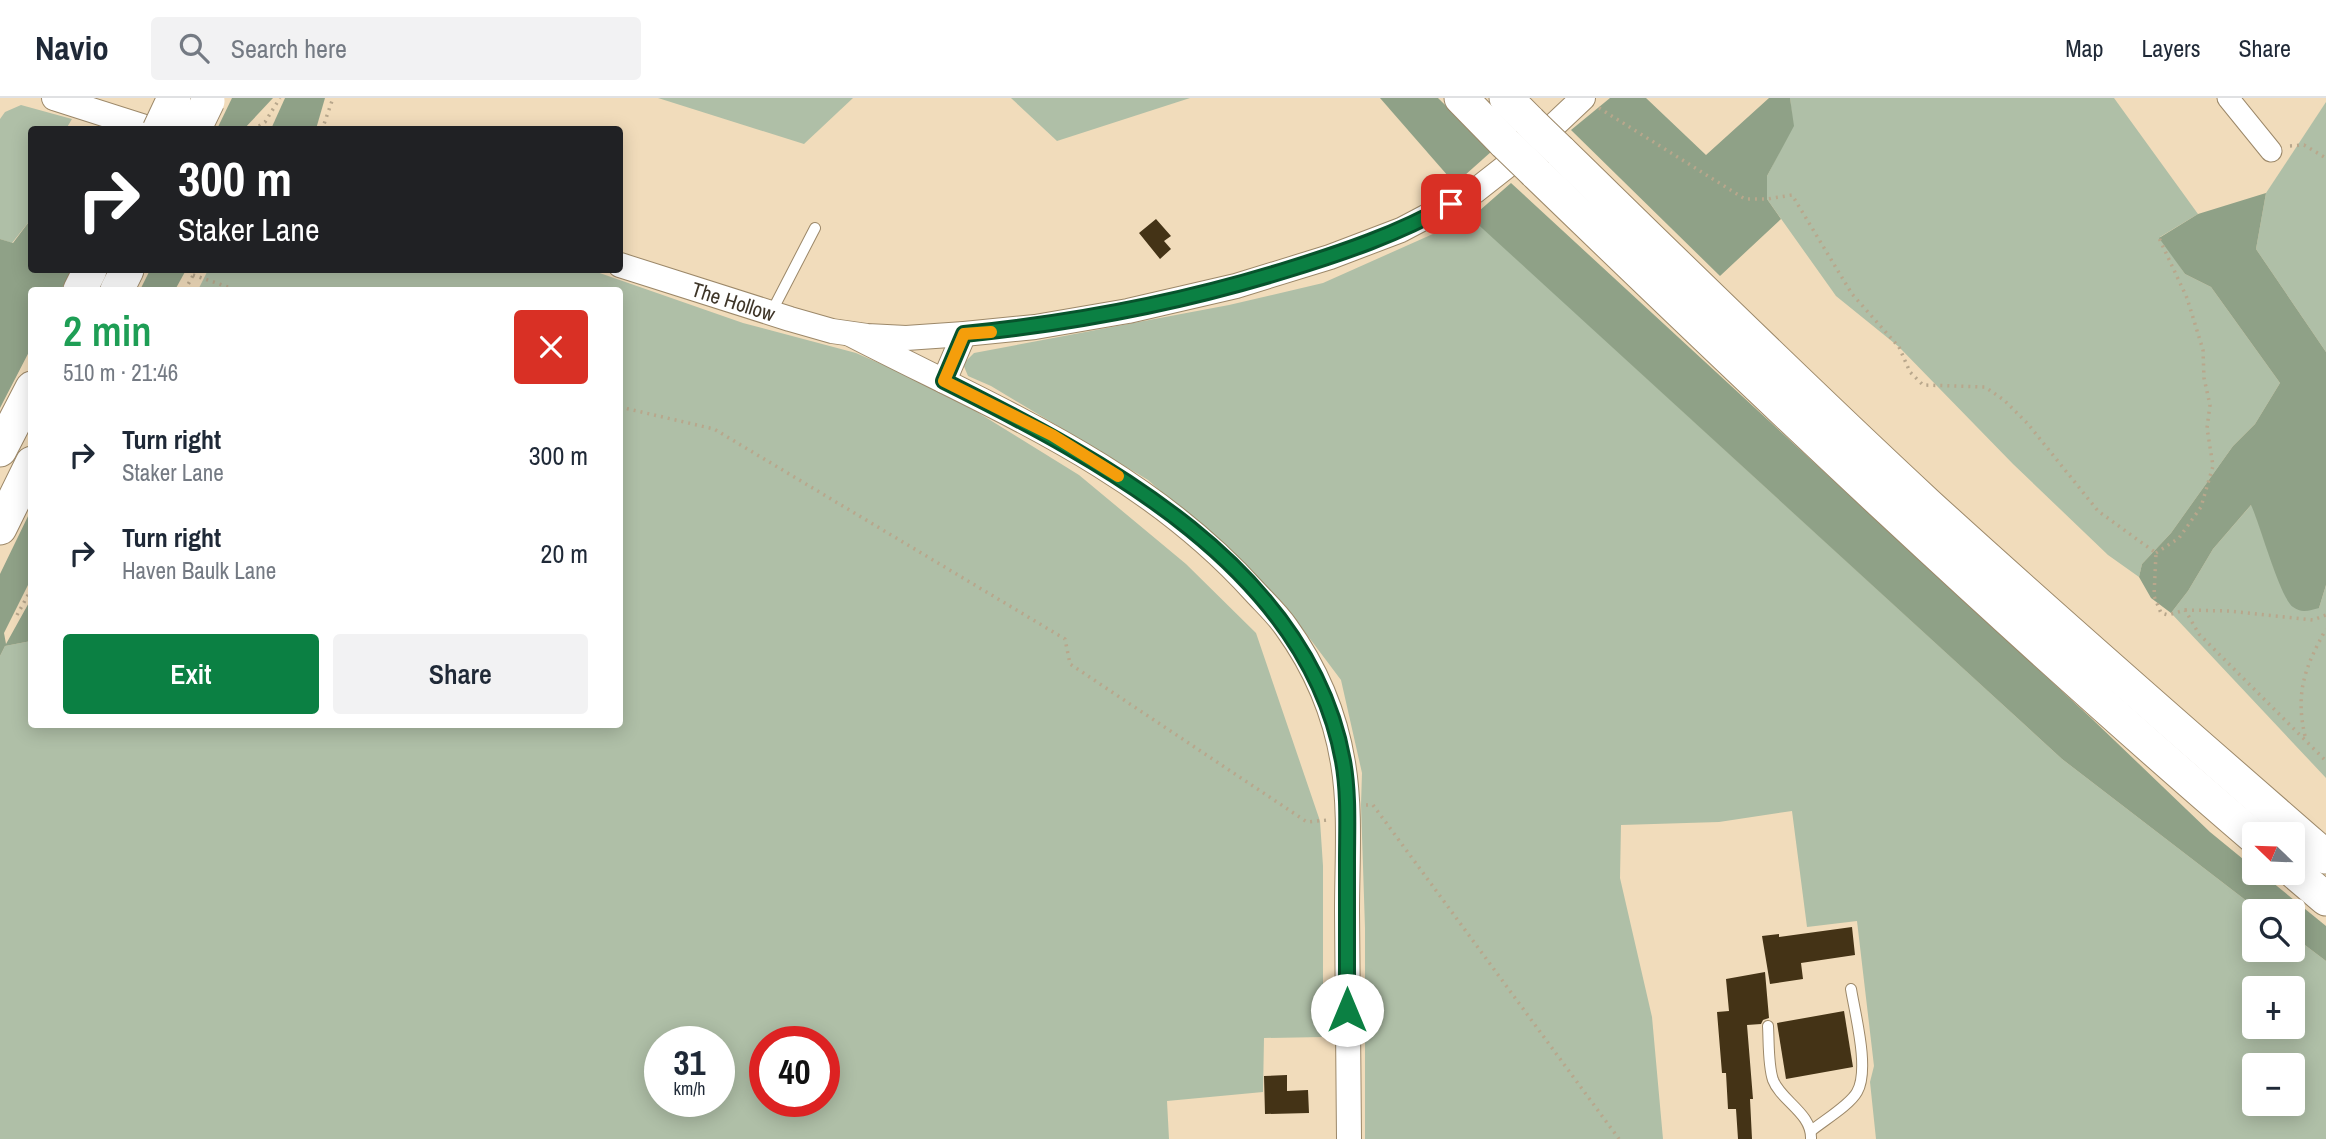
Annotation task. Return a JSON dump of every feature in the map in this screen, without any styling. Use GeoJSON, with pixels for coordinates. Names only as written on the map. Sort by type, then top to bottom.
{"type":"FeatureCollection","features":[{"type":"Feature","properties":{"kind":"highway"},"geometry":{"type":"LineString","coordinates":[[159,126],[174,98]]}},
{"type":"Feature","properties":{"kind":"highway"},"geometry":{"type":"LineString","coordinates":[[1461,98],[1518,133],[1560,151],[1927,503],[2140,696],[2326,857]]}},
{"type":"Feature","properties":{"kind":"highway"},"geometry":{"type":"LineString","coordinates":[[1506,98],[1535,172],[1949,567],[2242,826]]}},
{"type":"Feature","properties":{"kind":"highway"},"geometry":{"type":"LineString","coordinates":[[0,450],[28,396]]}},
{"type":"Feature","properties":{"kind":"highway"},"geometry":{"type":"LineString","coordinates":[[0,527],[28,471]]}},
{"type":"Feature","properties":{"kind":"highway"},"geometry":{"type":"LineString","coordinates":[[2305,881],[2326,899]]}},
{"type":"Feature","properties":{"kind":"street"},"geometry":{"type":"LineString","coordinates":[[54,98],[144,126]]}},
{"type":"Feature","properties":{"kind":"street"},"geometry":{"type":"LineString","coordinates":[[2234,100],[2272,151]]}},
{"type":"Feature","properties":{"kind":"street"},"geometry":{"type":"LineString","coordinates":[[850,334],[906,338],[1035,327],[1182,300],[1236,286],[1367,243],[1428,217],[1475,191],[1587,101]]}},
{"type":"Feature","properties":{"kind":"street","name":"The Hollow"},"geometry":{"type":"LineString","coordinates":[[623,266],[771,313],[850,334]]}},
{"type":"Feature","properties":{"kind":"street"},"geometry":{"type":"LineString","coordinates":[[850,334],[1052,435],[1130,483],[1190,528],[1286,626],[1312,668],[1330,707],[1343,763],[1347,812],[1349,1139]]}},
{"type":"Feature","properties":{"kind":"street"},"geometry":{"type":"LineString","coordinates":[[944,381],[964,334]]}},
{"type":"Feature","properties":{"kind":"lane"},"geometry":{"type":"LineString","coordinates":[[771,313],[816,228]]}},
{"type":"Feature","properties":{"kind":"lane"},"geometry":{"type":"LineString","coordinates":[[1768,1026],[1774,1082],[1801,1114],[1811,1135],[1857,1094],[1861,1082],[1862,1060],[1851,989]]}},
{"type":"Feature","properties":{"kind":"path"},"geometry":{"type":"LineString","coordinates":[[259,126],[265,122],[280,98]]}},
{"type":"Feature","properties":{"kind":"path"},"geometry":{"type":"LineString","coordinates":[[323,126],[332,98]]}},
{"type":"Feature","properties":{"kind":"path"},"geometry":{"type":"LineString","coordinates":[[1587,101],[1745,199],[1767,200],[1792,195],[1852,294],[1899,347],[1910,372],[1923,385],[1985,387],[2004,400],[2028,424],[2098,511],[2156,553]]}},
{"type":"Feature","properties":{"kind":"path"},"geometry":{"type":"LineString","coordinates":[[2272,151],[2295,144],[2304,145],[2326,158]]}},
{"type":"Feature","properties":{"kind":"path"},"geometry":{"type":"LineString","coordinates":[[2156,553],[2179,538],[2201,507],[2213,466],[2207,428],[2210,405],[2204,378],[2203,351],[2187,298],[2159,238]]}},
{"type":"Feature","properties":{"kind":"path"},"geometry":{"type":"LineString","coordinates":[[187,287],[193,275],[228,287]]}},
{"type":"Feature","properties":{"kind":"path"},"geometry":{"type":"LineString","coordinates":[[623,408],[714,429],[1065,639],[1070,664],[1307,822],[1373,805],[1619,1139]]}},
{"type":"Feature","properties":{"kind":"path"},"geometry":{"type":"LineString","coordinates":[[2156,553],[2154,596],[2161,613],[2168,615],[2185,610],[2229,611],[2313,620],[2326,615]]}},
{"type":"Feature","properties":{"kind":"path"},"geometry":{"type":"LineString","coordinates":[[17,615],[28,595]]}},
{"type":"Feature","properties":{"kind":"path"},"geometry":{"type":"LineString","coordinates":[[2185,610],[2199,634],[2326,761]]}},
{"type":"Feature","properties":{"kind":"path"},"geometry":{"type":"LineString","coordinates":[[2305,739],[2299,703],[2308,660],[2326,629]]}},
{"type":"Feature","properties":{"kind":"green space"},"geometry":{"type":"Polygon","coordinates":[[[232,98],[273,98],[247,126],[218,126],[232,98]]]}},
{"type":"Feature","properties":{"kind":"green space"},"geometry":{"type":"Polygon","coordinates":[[[285,98],[325,98],[317,126],[272,126],[285,98]]]}},
{"type":"Feature","properties":{"kind":"green space"},"geometry":{"type":"Polygon","coordinates":[[[658,98],[853,98],[804,144],[658,98]]]}},
{"type":"Feature","properties":{"kind":"green space"},"geometry":{"type":"Polygon","coordinates":[[[1011,98],[1190,98],[1057,141],[1011,98]]]}},
{"type":"Feature","properties":{"kind":"green space"},"geometry":{"type":"Polygon","coordinates":[[[1380,98],[1438,98],[1492,151],[1455,184],[1380,98]]]}},
{"type":"Feature","properties":{"kind":"green space"},"geometry":{"type":"Polygon","coordinates":[[[1610,98],[1646,98],[1706,155],[1769,98],[1790,98],[1794,126],[1767,176],[1767,199],[1781,219],[1720,276],[1571,130],[1610,98]]]}},
{"type":"Feature","properties":{"kind":"green space"},"geometry":{"type":"Polygon","coordinates":[[[1790,98],[2114,98],[2198,214],[2160,237],[2185,274],[2211,287],[2280,383],[2255,424],[2233,446],[2171,533],[2142,564],[2139,577],[2108,555],[2013,464],[1899,347],[1836,296],[1767,199],[1767,176],[1793,126],[1790,98]]]}},
{"type":"Feature","properties":{"kind":"green space"},"geometry":{"type":"Polygon","coordinates":[[[2326,102],[2326,352],[2256,249],[2266,193],[2326,102]]]}},
{"type":"Feature","properties":{"kind":"green space"},"geometry":{"type":"Polygon","coordinates":[[[21,105],[72,119],[68,126],[28,126],[28,223],[12,243],[0,239],[0,119],[5,112],[21,105]]]}},
{"type":"Feature","properties":{"kind":"green space"},"geometry":{"type":"Polygon","coordinates":[[[1511,183],[2090,717],[2210,832],[2242,858],[2242,886],[2277,886],[2293,899],[2244,899],[2062,759],[1471,218],[1511,183]]]}},
{"type":"Feature","properties":{"kind":"green space"},"geometry":{"type":"Polygon","coordinates":[[[2266,193],[2256,249],[2326,352],[2326,585],[2319,608],[2303,611],[2293,607],[2276,576],[2251,505],[2213,549],[2188,591],[2171,613],[2151,598],[2139,577],[2142,564],[2171,533],[2233,446],[2255,424],[2280,383],[2211,287],[2185,274],[2159,238],[2198,214],[2266,193]]]}},
{"type":"Feature","properties":{"kind":"green space"},"geometry":{"type":"Polygon","coordinates":[[[1471,217],[2062,759],[2244,899],[2242,962],[2305,962],[2305,945],[2326,961],[2326,1139],[1876,1139],[1870,1082],[1874,1066],[1857,921],[1807,927],[1792,811],[1719,822],[1621,825],[1620,878],[1652,1017],[1663,1139],[1365,1139],[1362,773],[1341,680],[1283,603],[1148,480],[991,386],[968,376],[963,364],[974,353],[1229,305],[1323,283],[1471,217]]]}},
{"type":"Feature","properties":{"kind":"green space"},"geometry":{"type":"Polygon","coordinates":[[[28,223],[28,273],[70,273],[63,287],[28,287],[28,354],[0,408],[0,239],[13,243],[28,223]]]}},
{"type":"Feature","properties":{"kind":"green space"},"geometry":{"type":"Polygon","coordinates":[[[148,273],[184,273],[177,287],[142,287],[148,273]]]}},
{"type":"Feature","properties":{"kind":"green space"},"geometry":{"type":"Polygon","coordinates":[[[206,273],[600,273],[743,323],[856,353],[943,391],[1079,475],[1186,564],[1256,633],[1320,821],[1323,866],[1323,1037],[1264,1038],[1263,1092],[1167,1101],[1169,1139],[0,1139],[0,656],[5,646],[28,642],[28,728],[623,728],[623,287],[200,287],[206,273]]]}},
{"type":"Feature","properties":{"kind":"green space"},"geometry":{"type":"Polygon","coordinates":[[[2252,504],[2274,568],[2319,608],[2326,585],[2326,778],[2171,613],[2188,591],[2213,549],[2252,504]]]}},
{"type":"Feature","properties":{"kind":"green space"},"geometry":{"type":"Polygon","coordinates":[[[28,516],[28,585],[4,633],[6,644],[28,604],[28,642],[5,646],[0,656],[0,574],[28,516]]]}},
{"type":"Feature","properties":{"kind":"green space"},"geometry":{"type":"Polygon","coordinates":[[[2305,909],[2326,926],[2326,961],[2305,945],[2305,909]]]}},
{"type":"Feature","properties":{"kind":"building"},"geometry":{"type":"Polygon","coordinates":[[[1156,219],[1171,236],[1164,241],[1171,249],[1160,259],[1139,233],[1156,219]]]}},
{"type":"Feature","properties":{"kind":"building"},"geometry":{"type":"Polygon","coordinates":[[[1852,927],[1855,955],[1801,963],[1803,979],[1770,984],[1762,936],[1779,934],[1779,937],[1852,927]]]}},
{"type":"Feature","properties":{"kind":"building"},"geometry":{"type":"Polygon","coordinates":[[[1765,972],[1769,1018],[1761,1024],[1747,1025],[1753,1099],[1750,1099],[1752,1139],[1738,1139],[1736,1109],[1728,1109],[1726,1073],[1722,1073],[1717,1012],[1729,1011],[1726,979],[1765,972]]]}},
{"type":"Feature","properties":{"kind":"building"},"geometry":{"type":"Polygon","coordinates":[[[1844,1011],[1853,1067],[1786,1079],[1777,1023],[1844,1011]]]}},
{"type":"Feature","properties":{"kind":"building"},"geometry":{"type":"Polygon","coordinates":[[[1287,1075],[1287,1091],[1308,1090],[1309,1113],[1265,1114],[1264,1076],[1287,1075]]]}},
{"type":"Feature","properties":{"kind":"slow traffic"},"geometry":{"type":"LineString","coordinates":[[991,332],[964,334],[944,381],[1052,435],[1118,476]]}},
{"type":"Feature","properties":{"kind":"route"},"geometry":{"type":"LineString","coordinates":[[1347,1010],[1347,819],[1343,763],[1330,707],[1312,668],[1286,626],[1190,528],[1130,483],[1052,435],[944,381],[964,334],[1035,327],[1128,311],[1236,286],[1367,243],[1401,230],[1451,204]]}}]}
